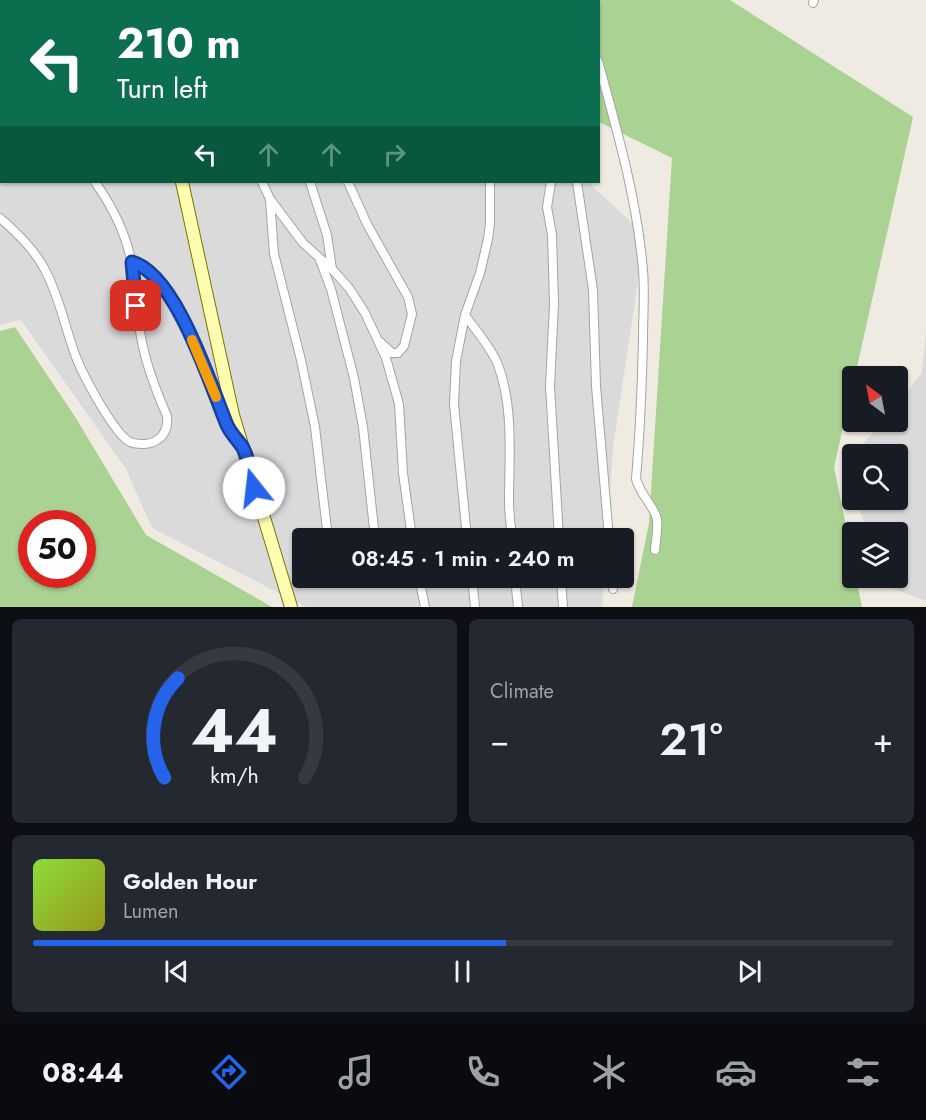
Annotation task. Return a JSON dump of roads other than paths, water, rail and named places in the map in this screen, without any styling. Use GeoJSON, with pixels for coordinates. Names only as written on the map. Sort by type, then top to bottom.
{"type":"FeatureCollection","features":[{"type":"Feature","properties":{"kind":"main road"},"geometry":{"type":"LineString","coordinates":[[182,183],[233,415],[291,607]]}},
{"type":"Feature","properties":{"kind":"street"},"geometry":{"type":"LineString","coordinates":[[600,69],[624,157],[640,247],[644,304],[643,367],[636,479],[639,491],[657,519],[656,550]]}},
{"type":"Feature","properties":{"kind":"street"},"geometry":{"type":"LineString","coordinates":[[0,218],[17,233],[46,270],[59,302],[76,357],[85,378],[102,406],[124,438],[142,444],[154,443],[162,437],[167,422],[142,346],[132,262],[119,223],[96,183]]}},
{"type":"Feature","properties":{"kind":"street"},"geometry":{"type":"LineString","coordinates":[[262,183],[270,199],[303,243],[332,268],[349,288],[378,340],[399,404],[403,473],[411,528]]}},
{"type":"Feature","properties":{"kind":"street"},"geometry":{"type":"LineString","coordinates":[[310,183],[327,236],[332,268]]}},
{"type":"Feature","properties":{"kind":"street"},"geometry":{"type":"LineString","coordinates":[[348,183],[367,224],[408,297],[412,314],[404,346],[398,352],[392,353],[378,340]]}},
{"type":"Feature","properties":{"kind":"street"},"geometry":{"type":"LineString","coordinates":[[466,528],[454,404],[456,362],[465,315],[480,273],[488,239],[490,183]]}},
{"type":"Feature","properties":{"kind":"street"},"geometry":{"type":"LineString","coordinates":[[551,183],[547,207],[552,235],[554,304],[550,386],[558,528]]}},
{"type":"Feature","properties":{"kind":"street"},"geometry":{"type":"LineString","coordinates":[[577,183],[593,290],[596,386],[608,528]]}},
{"type":"Feature","properties":{"kind":"street"},"geometry":{"type":"LineString","coordinates":[[270,199],[274,254],[301,360],[315,427],[327,528]]}},
{"type":"Feature","properties":{"kind":"street"},"geometry":{"type":"LineString","coordinates":[[320,258],[331,289],[354,378],[363,427],[374,528]]}},
{"type":"Feature","properties":{"kind":"street"},"geometry":{"type":"LineString","coordinates":[[132,262],[146,268],[164,287],[198,354],[230,432],[242,447]]}},
{"type":"Feature","properties":{"kind":"street"},"geometry":{"type":"LineString","coordinates":[[465,315],[491,351],[498,364],[502,380],[508,412],[511,459],[509,505],[511,528]]}},
{"type":"Feature","properties":{"kind":"street"},"geometry":{"type":"LineString","coordinates":[[421,588],[425,607]]}},
{"type":"Feature","properties":{"kind":"street"},"geometry":{"type":"LineString","coordinates":[[473,588],[475,607]]}},
{"type":"Feature","properties":{"kind":"street"},"geometry":{"type":"LineString","coordinates":[[516,588],[518,607]]}},
{"type":"Feature","properties":{"kind":"street"},"geometry":{"type":"LineString","coordinates":[[562,588],[563,607]]}}]}
